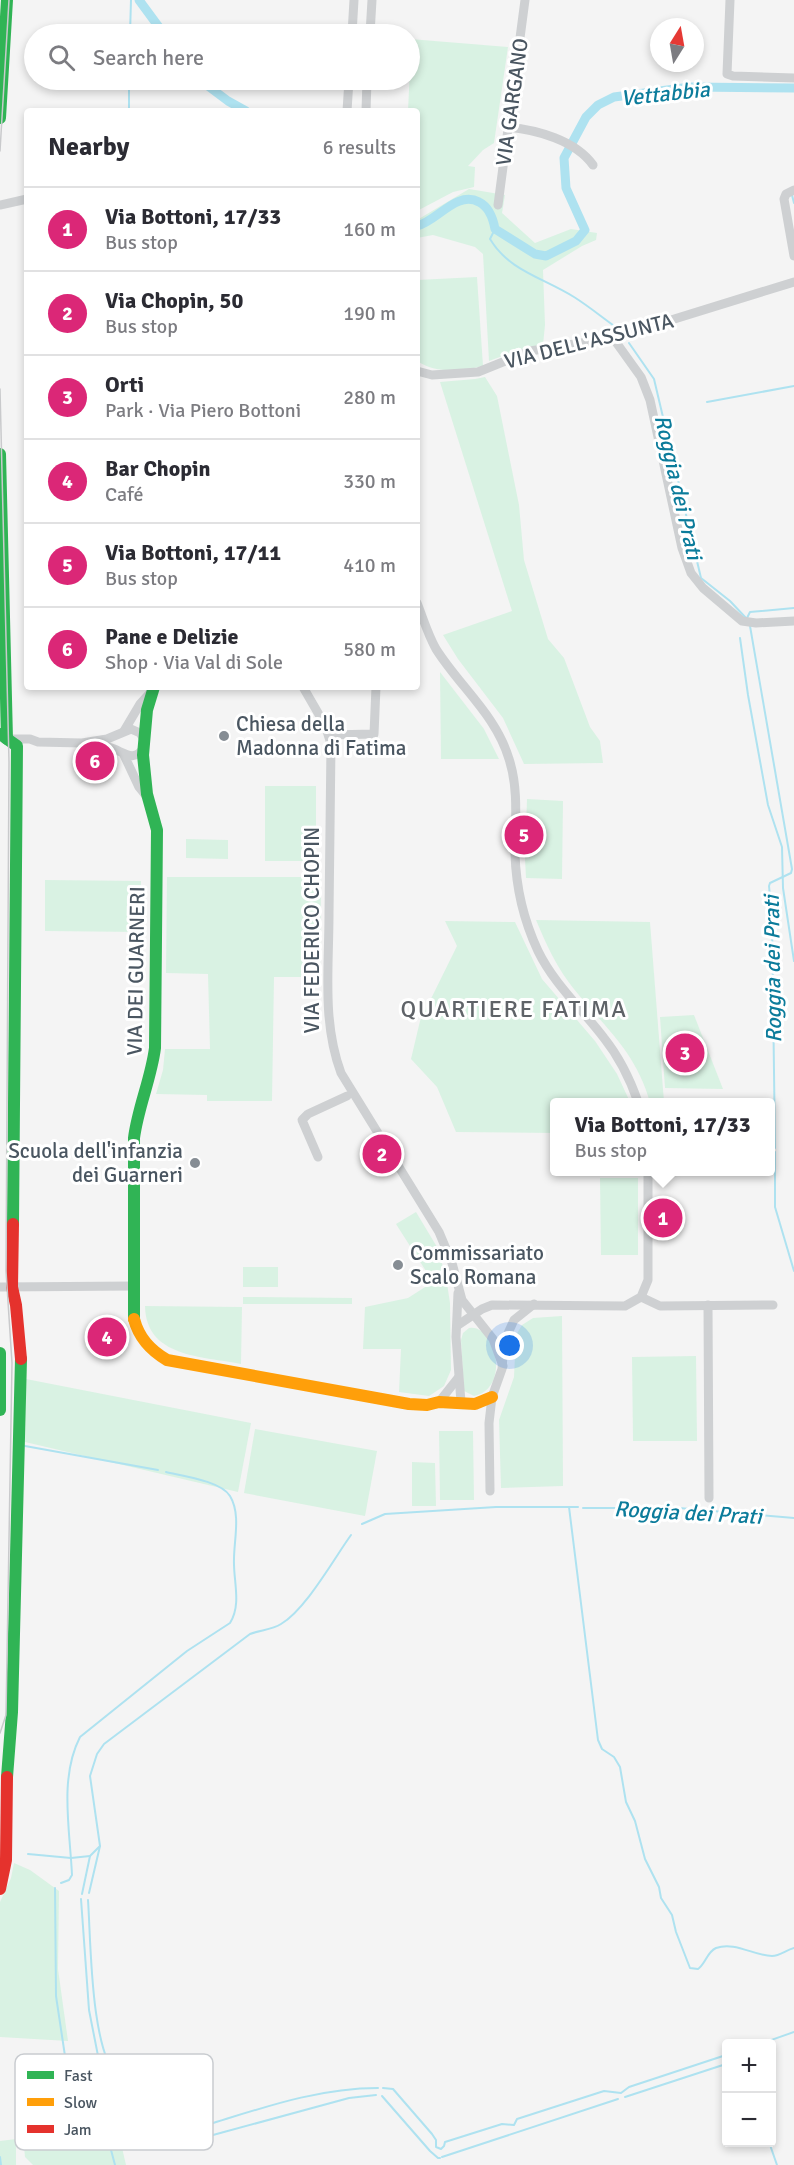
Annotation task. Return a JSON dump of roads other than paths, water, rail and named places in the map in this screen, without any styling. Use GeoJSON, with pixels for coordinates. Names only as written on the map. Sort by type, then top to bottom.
{"type":"FeatureCollection","features":[{"type":"Feature","properties":{"kind":"street"},"geometry":{"type":"LineString","coordinates":[[0,118],[2,50],[7,0]]}},
{"type":"Feature","properties":{"kind":"street","name":"VIA GARGANO"},"geometry":{"type":"LineString","coordinates":[[498,204],[525,0]]}},
{"type":"Feature","properties":{"kind":"street"},"geometry":{"type":"LineString","coordinates":[[730,0],[727,74],[794,78]]}},
{"type":"Feature","properties":{"kind":"street"},"geometry":{"type":"LineString","coordinates":[[353,24],[354,2],[372,2],[371,24]]}},
{"type":"Feature","properties":{"kind":"street"},"geometry":{"type":"LineString","coordinates":[[347,108],[348,90]]}},
{"type":"Feature","properties":{"kind":"street"},"geometry":{"type":"LineString","coordinates":[[366,108],[367,90]]}},
{"type":"Feature","properties":{"kind":"street"},"geometry":{"type":"LineString","coordinates":[[508,127],[539,131],[576,150],[593,165]]}},
{"type":"Feature","properties":{"kind":"street"},"geometry":{"type":"LineString","coordinates":[[794,190],[786,194],[784,199],[794,256]]}},
{"type":"Feature","properties":{"kind":"street"},"geometry":{"type":"LineString","coordinates":[[0,205],[24,201]]}},
{"type":"Feature","properties":{"kind":"street","name":"VIA DELL'ASSUNTA"},"geometry":{"type":"LineString","coordinates":[[420,372],[432,375],[478,372],[530,351],[614,338],[794,282]]}},
{"type":"Feature","properties":{"kind":"street"},"geometry":{"type":"LineString","coordinates":[[614,338],[641,377],[650,400],[682,548],[691,573],[703,588],[742,621],[756,623],[794,621]]}},
{"type":"Feature","properties":{"kind":"street"},"geometry":{"type":"LineString","coordinates":[[0,454],[3,708],[6,741],[6,1287],[16,1305],[21,1361],[12,1712],[4,1768],[6,1860],[0,1889]]}},
{"type":"Feature","properties":{"kind":"street"},"geometry":{"type":"LineString","coordinates":[[420,610],[436,648],[496,728],[510,759],[516,800],[516,870],[531,935],[547,967],[621,1063],[636,1098]]}},
{"type":"Feature","properties":{"kind":"street"},"geometry":{"type":"LineString","coordinates":[[122,754],[117,745],[122,733],[140,704],[152,690]]}},
{"type":"Feature","properties":{"kind":"street","name":"VIA DEI GUARNERI"},"geometry":{"type":"LineString","coordinates":[[134,1286],[135,1127],[151,1076],[155,1048],[157,830],[145,785],[144,743],[145,716],[153,690]]}},
{"type":"Feature","properties":{"kind":"street","name":"VIA FEDERICO CHOPIN"},"geometry":{"type":"LineString","coordinates":[[305,690],[329,735],[331,756],[329,1028],[334,1054],[341,1073],[444,1241],[458,1291],[473,1318],[493,1340],[503,1366]]}},
{"type":"Feature","properties":{"kind":"street"},"geometry":{"type":"LineString","coordinates":[[329,735],[374,734],[376,731],[376,690]]}},
{"type":"Feature","properties":{"kind":"street"},"geometry":{"type":"LineString","coordinates":[[6,741],[30,739],[38,742],[82,743],[107,747],[122,754],[135,756],[144,743],[140,733],[134,730],[82,743]]}},
{"type":"Feature","properties":{"kind":"street","name":"VIA DEI GUARNERI"},"geometry":{"type":"LineString","coordinates":[[122,754],[139,787],[148,798]]}},
{"type":"Feature","properties":{"kind":"street"},"geometry":{"type":"LineString","coordinates":[[318,1157],[302,1120],[308,1114],[347,1096]]}},
{"type":"Feature","properties":{"kind":"street"},"geometry":{"type":"LineString","coordinates":[[458,1325],[492,1305],[625,1306],[641,1297],[648,1280],[648,1176]]}},
{"type":"Feature","properties":{"kind":"street"},"geometry":{"type":"LineString","coordinates":[[6,1287],[134,1286],[133,1316],[138,1333],[152,1350],[167,1360],[410,1404],[427,1405],[439,1402],[475,1404],[492,1397]]}},
{"type":"Feature","properties":{"kind":"street","name":"VIA FEDERICO CHOPIN"},"geometry":{"type":"LineString","coordinates":[[458,1291],[456,1337],[462,1402]]}},
{"type":"Feature","properties":{"kind":"street"},"geometry":{"type":"LineString","coordinates":[[641,1297],[660,1306],[773,1305]]}},
{"type":"Feature","properties":{"kind":"street"},"geometry":{"type":"LineString","coordinates":[[490,1491],[489,1423],[492,1397],[503,1366],[504,1342],[514,1320],[534,1304]]}},
{"type":"Feature","properties":{"kind":"street"},"geometry":{"type":"LineString","coordinates":[[708,1305],[709,1498]]}},
{"type":"Feature","properties":{"kind":"street"},"geometry":{"type":"LineString","coordinates":[[0,1353],[0,1410]]}},
{"type":"Feature","properties":{"kind":"street"},"geometry":{"type":"LineString","coordinates":[[439,1402],[458,1378]]}},
{"type":"Feature","properties":{"kind":"street"},"geometry":{"type":"LineString","coordinates":[[475,1404],[489,1423]]}},
{"type":"Feature","properties":{"kind":"street"},"geometry":{"type":"LineString","coordinates":[[0,1791],[0,1809]]}},
{"type":"Feature","properties":{"kind":"waterway"},"geometry":{"type":"LineString","coordinates":[[130,24],[131,0]]}},
{"type":"Feature","properties":{"kind":"waterway","name":"Vettabbia"},"geometry":{"type":"LineString","coordinates":[[139,0],[157,24]]}},
{"type":"Feature","properties":{"kind":"waterway","name":"Vettabbia"},"geometry":{"type":"LineString","coordinates":[[420,225],[455,203],[471,199],[479,202],[488,210],[495,229],[535,254],[546,256],[576,241],[585,230],[566,188],[564,158],[586,117],[598,105],[614,97],[690,87],[794,88]]}},
{"type":"Feature","properties":{"kind":"waterway"},"geometry":{"type":"LineString","coordinates":[[129,90],[129,108]]}},
{"type":"Feature","properties":{"kind":"waterway","name":"Vettabbia"},"geometry":{"type":"LineString","coordinates":[[213,90],[241,108]]}},
{"type":"Feature","properties":{"kind":"waterway"},"geometry":{"type":"LineString","coordinates":[[792,195],[794,203]]}},
{"type":"Feature","properties":{"kind":"waterway","name":"Roggia dei Prati"},"geometry":{"type":"LineString","coordinates":[[495,229],[490,239],[507,259],[528,273],[563,290],[620,330]]}},
{"type":"Feature","properties":{"kind":"waterway","name":"Roggia dei Prati"},"geometry":{"type":"LineString","coordinates":[[629,343],[654,379],[701,578],[730,601],[746,618]]}},
{"type":"Feature","properties":{"kind":"waterway"},"geometry":{"type":"LineString","coordinates":[[707,402],[794,386]]}},
{"type":"Feature","properties":{"kind":"waterway"},"geometry":{"type":"LineString","coordinates":[[747,618],[750,612],[794,608]]}},
{"type":"Feature","properties":{"kind":"waterway","name":"Roggia dei Prati"},"geometry":{"type":"LineString","coordinates":[[750,626],[792,869],[791,873],[770,883],[769,886],[772,918],[774,1098]]}},
{"type":"Feature","properties":{"kind":"waterway"},"geometry":{"type":"LineString","coordinates":[[740,638],[768,805],[782,847],[783,888],[794,961]]}},
{"type":"Feature","properties":{"kind":"waterway","name":"Roggia dei Prati"},"geometry":{"type":"LineString","coordinates":[[775,1152],[775,1207],[794,1271]]}},
{"type":"Feature","properties":{"kind":"waterway"},"geometry":{"type":"LineString","coordinates":[[25,1446],[158,1470]]}},
{"type":"Feature","properties":{"kind":"waterway"},"geometry":{"type":"LineString","coordinates":[[61,1883],[69,1880],[72,1875],[67,1804],[70,1770],[80,1737],[187,1651],[230,1623],[234,1616],[236,1608],[234,1559],[236,1519],[230,1496],[219,1486],[166,1472]]}},
{"type":"Feature","properties":{"kind":"waterway"},"geometry":{"type":"LineString","coordinates":[[362,1524],[385,1514],[496,1507],[578,1507]]}},
{"type":"Feature","properties":{"kind":"waterway"},"geometry":{"type":"LineString","coordinates":[[569,1507],[598,1740],[602,1749],[614,1757],[620,1767],[626,1802],[635,1821],[645,1859],[659,1887],[661,1898],[672,1915],[690,1968],[698,1969],[713,1950],[723,1946],[737,1947],[772,1956],[794,1948]]}},
{"type":"Feature","properties":{"kind":"waterway","name":"Roggia dei Prati"},"geometry":{"type":"LineString","coordinates":[[583,1508],[679,1508],[794,1518]]}},
{"type":"Feature","properties":{"kind":"waterway"},"geometry":{"type":"LineString","coordinates":[[89,1893],[100,1846],[90,1776],[97,1754],[104,1744],[250,1634],[270,1629],[290,1617],[319,1583],[351,1535]]}},
{"type":"Feature","properties":{"kind":"waterway"},"geometry":{"type":"LineString","coordinates":[[82,1894],[90,1856],[100,1846]]}},
{"type":"Feature","properties":{"kind":"waterway"},"geometry":{"type":"LineString","coordinates":[[28,1854],[71,1858],[90,1856]]}},
{"type":"Feature","properties":{"kind":"waterway"},"geometry":{"type":"LineString","coordinates":[[55,1888],[56,1996],[65,2054]]}},
{"type":"Feature","properties":{"kind":"waterway"},"geometry":{"type":"LineString","coordinates":[[81,1899],[89,2010],[98,2054]]}},
{"type":"Feature","properties":{"kind":"waterway"},"geometry":{"type":"LineString","coordinates":[[88,1900],[91,1968],[97,2021],[105,2054]]}},
{"type":"Feature","properties":{"kind":"waterway"},"geometry":{"type":"LineString","coordinates":[[774,2039],[794,2032]]}},
{"type":"Feature","properties":{"kind":"waterway"},"geometry":{"type":"LineString","coordinates":[[383,2088],[393,2089],[432,2134],[436,2140],[436,2147],[441,2149],[445,2142],[502,2124],[514,2125],[517,2119],[604,2091],[621,2093],[629,2087],[722,2056]]}},
{"type":"Feature","properties":{"kind":"waterway"},"geometry":{"type":"LineString","coordinates":[[625,2097],[722,2065]]}},
{"type":"Feature","properties":{"kind":"waterway"},"geometry":{"type":"LineString","coordinates":[[213,2123],[313,2095],[378,2088]]}},
{"type":"Feature","properties":{"kind":"waterway"},"geometry":{"type":"LineString","coordinates":[[213,2135],[349,2098],[376,2095]]}},
{"type":"Feature","properties":{"kind":"waterway"},"geometry":{"type":"LineString","coordinates":[[382,2096],[430,2151],[440,2158]]}},
{"type":"Feature","properties":{"kind":"waterway"},"geometry":{"type":"LineString","coordinates":[[442,2157],[618,2099]]}},
{"type":"Feature","properties":{"kind":"waterway"},"geometry":{"type":"LineString","coordinates":[[771,2147],[777,2165]]}},
{"type":"Feature","properties":{"kind":"waterway"},"geometry":{"type":"LineString","coordinates":[[111,2150],[115,2165]]}},
{"type":"Feature","properties":{"kind":"waterway"},"geometry":{"type":"LineString","coordinates":[[0,2157],[1,2165]]}},
{"type":"Feature","properties":{"kind":"tram line"},"geometry":{"type":"LineString","coordinates":[[0,151],[9,0]]}},
{"type":"Feature","properties":{"kind":"tram line"},"geometry":{"type":"LineString","coordinates":[[0,389],[9,762],[6,1271],[12,1363],[6,1715],[0,1733]]}},
{"type":"Feature","properties":{"kind":"place","name":"Chiesa della Madonna di Fatima"},"geometry":{"type":"Point","coordinates":[224,736]}},
{"type":"Feature","properties":{"kind":"place","name":"Pane e Delizie"},"geometry":{"type":"Point","coordinates":[95,761]}},
{"type":"Feature","properties":{"kind":"place","name":"Via Bottoni, 17/11"},"geometry":{"type":"Point","coordinates":[524,835]}},
{"type":"Feature","properties":{"kind":"place","name":"Orti"},"geometry":{"type":"Point","coordinates":[685,1053]}},
{"type":"Feature","properties":{"kind":"place","name":"Via Chopin, 50"},"geometry":{"type":"Point","coordinates":[382,1154]}},
{"type":"Feature","properties":{"kind":"place","name":"Scuola dell'infanzia dei Guarneri"},"geometry":{"type":"Point","coordinates":[195,1163]}},
{"type":"Feature","properties":{"kind":"place","name":"Via Bottoni, 17/33"},"geometry":{"type":"Point","coordinates":[663,1218]}},
{"type":"Feature","properties":{"kind":"place","name":"Commissariato Scalo Romana"},"geometry":{"type":"Point","coordinates":[398,1265]}},
{"type":"Feature","properties":{"kind":"place","name":"Bar Chopin"},"geometry":{"type":"Point","coordinates":[107,1337]}},
{"type":"Feature","properties":{"kind":"district","name":"QUARTIERE FATIMA"},"geometry":{"type":"Point","coordinates":[514,1009]}}]}
